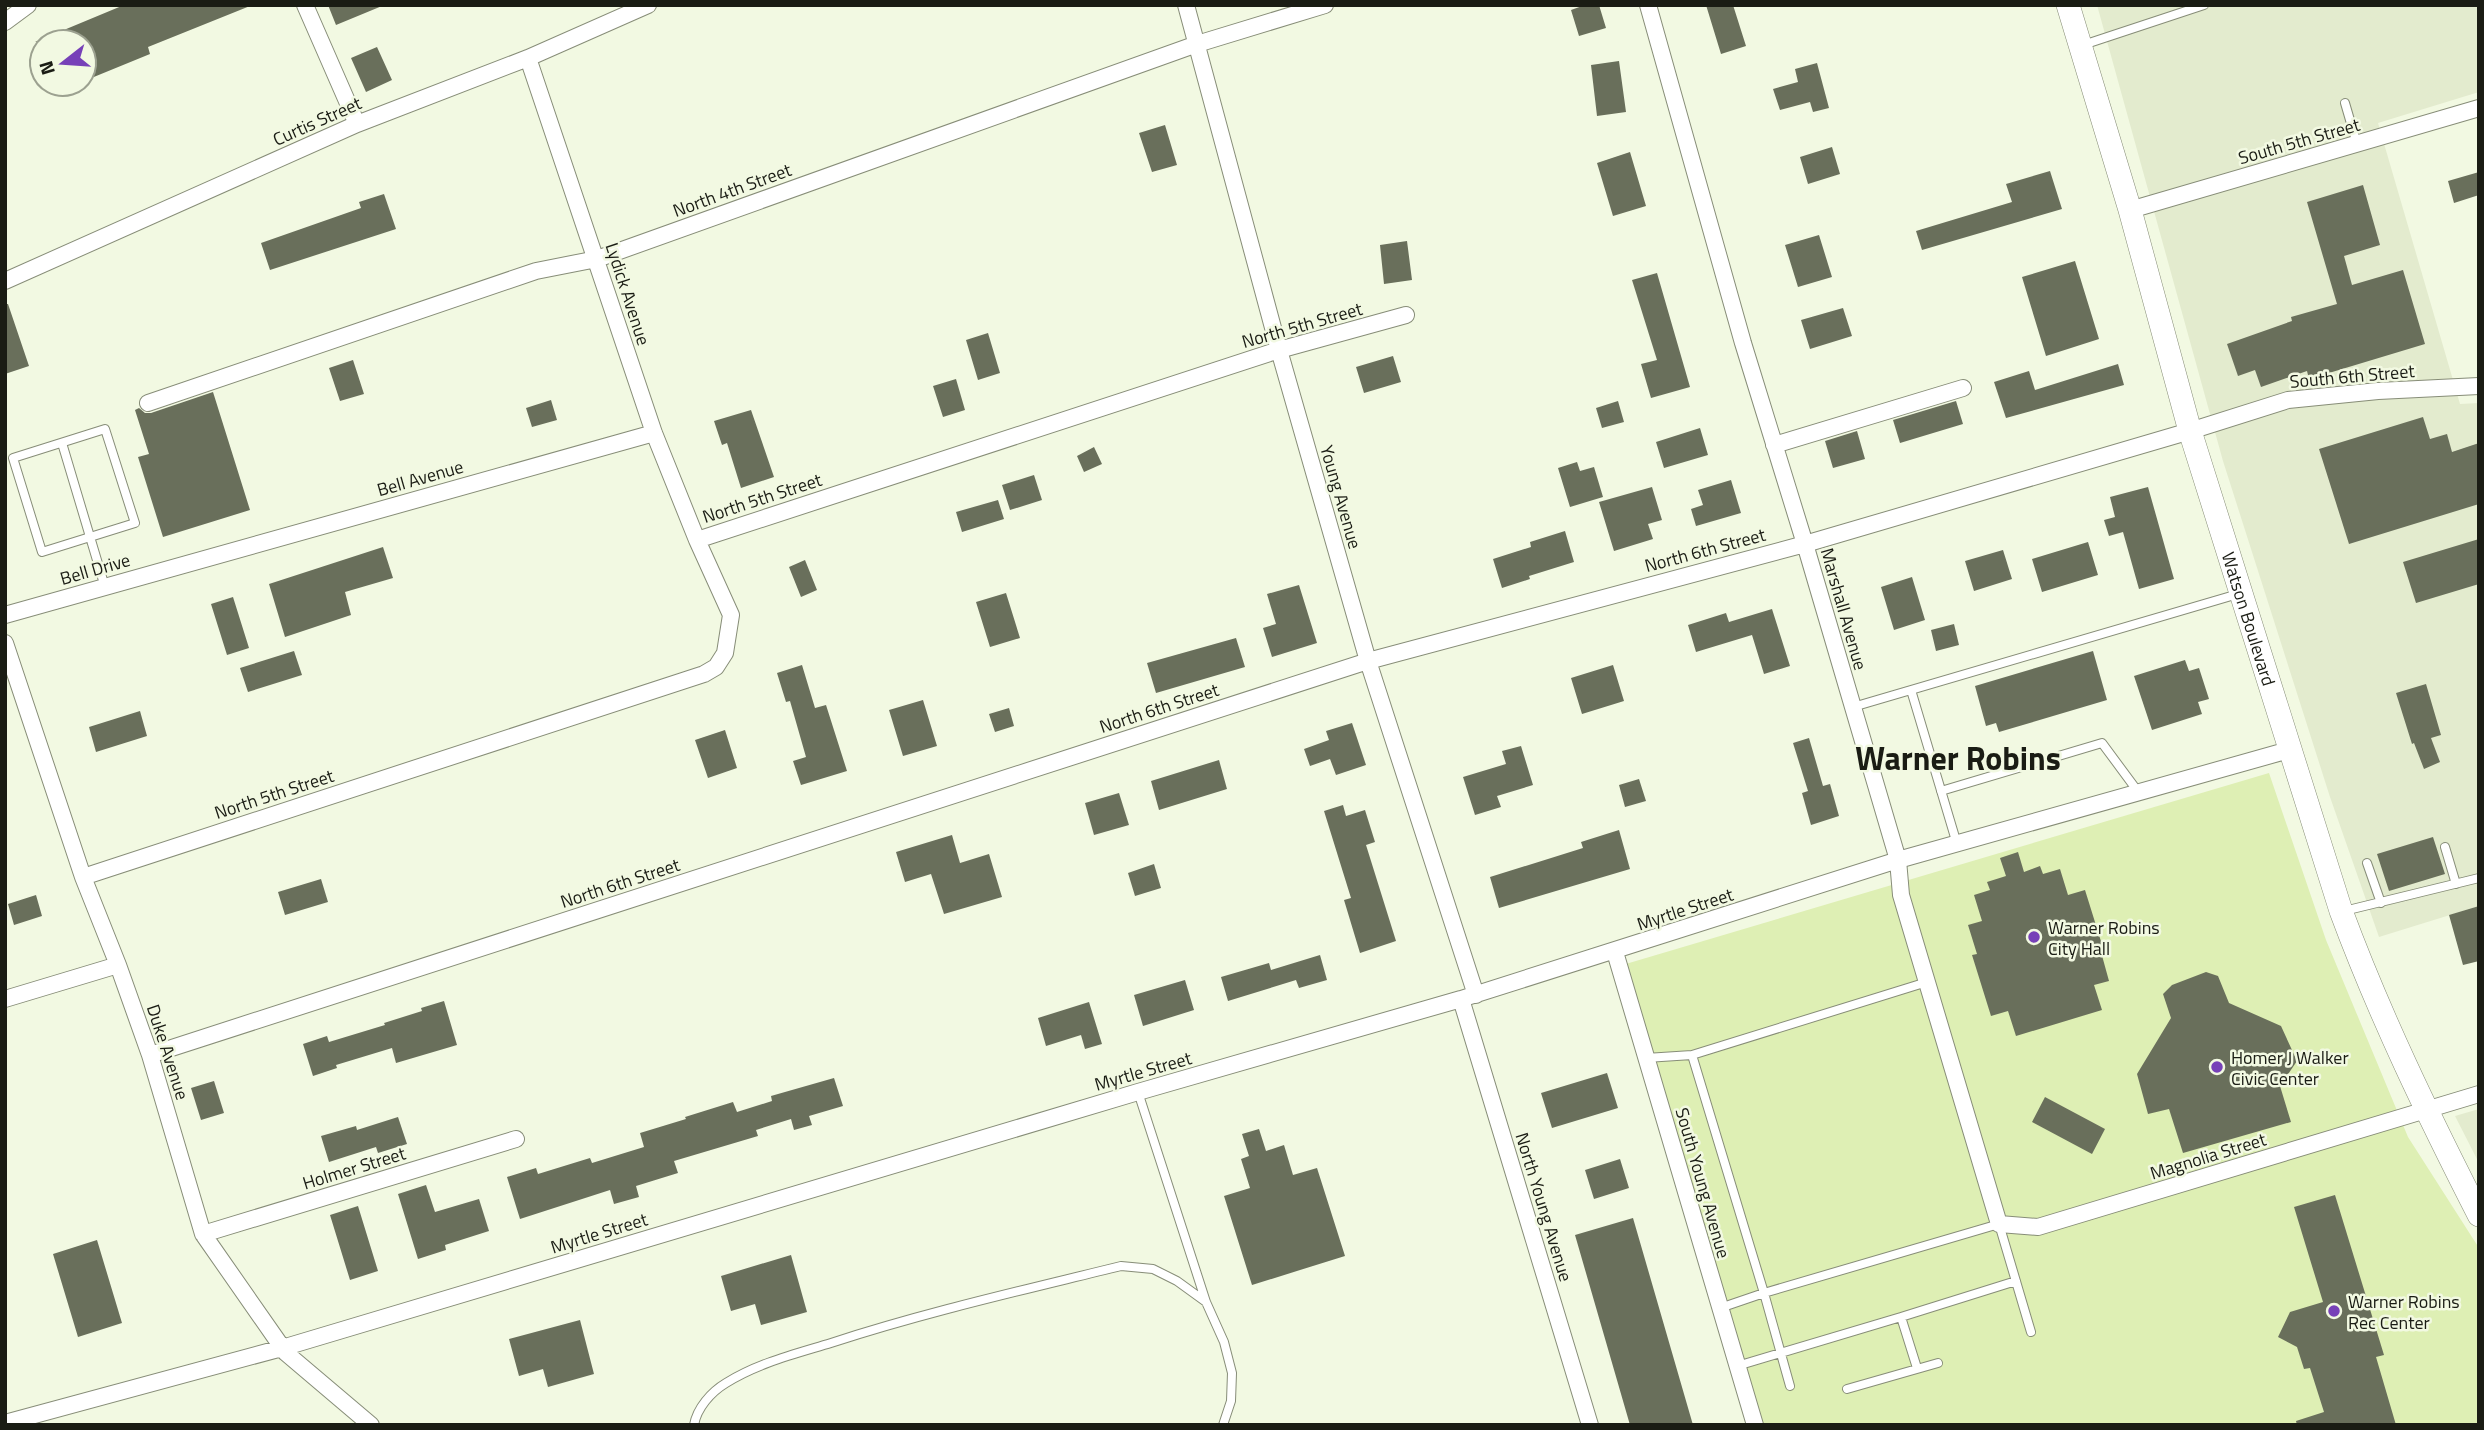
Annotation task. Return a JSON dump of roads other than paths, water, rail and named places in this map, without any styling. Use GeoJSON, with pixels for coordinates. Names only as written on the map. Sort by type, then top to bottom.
{"type":"FeatureCollection","features":[{"type":"Feature","properties":{"kind":"main road","name":"Watson Boulevard"},"geometry":{"type":"LineString","coordinates":[[2068,5],[2130,210],[2190,431],[2341,911],[2368,985],[2426,1111],[2479,1214]]}},
{"type":"Feature","properties":{"kind":"street"},"geometry":{"type":"LineString","coordinates":[[5,22],[28,5]]}},
{"type":"Feature","properties":{"kind":"street"},"geometry":{"type":"LineString","coordinates":[[305,5],[356,124]]}},
{"type":"Feature","properties":{"kind":"street","name":"Young Avenue"},"geometry":{"type":"LineString","coordinates":[[1186,5],[1279,350],[1368,661],[1469,997]]}},
{"type":"Feature","properties":{"kind":"street","name":"North 4th Street"},"geometry":{"type":"LineString","coordinates":[[148,403],[536,271],[597,259],[1197,44],[1325,5]]}},
{"type":"Feature","properties":{"kind":"street","name":"Marshall Avenue"},"geometry":{"type":"LineString","coordinates":[[1648,5],[1743,343],[1898,860],[1901,895],[1999,1224]]}},
{"type":"Feature","properties":{"kind":"street","name":"Curtis Street"},"geometry":{"type":"LineString","coordinates":[[5,281],[356,124],[528,58],[641,7]]}},
{"type":"Feature","properties":{"kind":"street","name":"Lydick Avenue"},"geometry":{"type":"LineString","coordinates":[[528,58],[654,433],[697,540]]}},
{"type":"Feature","properties":{"kind":"street","name":"South 5th Street"},"geometry":{"type":"LineString","coordinates":[[2130,210],[2479,108]]}},
{"type":"Feature","properties":{"kind":"street","name":"North 5th Street"},"geometry":{"type":"LineString","coordinates":[[83,877],[704,674],[716,667],[725,653],[731,615],[697,540],[1279,350],[1406,315]]}},
{"type":"Feature","properties":{"kind":"street","name":"South 6th Street"},"geometry":{"type":"LineString","coordinates":[[2190,431],[2288,400],[2378,391],[2479,386]]}},
{"type":"Feature","properties":{"kind":"street"},"geometry":{"type":"LineString","coordinates":[[1774,445],[1963,388]]}},
{"type":"Feature","properties":{"kind":"street","name":"North 6th Street"},"geometry":{"type":"LineString","coordinates":[[150,1055],[1368,661],[1805,544],[2190,431]]}},
{"type":"Feature","properties":{"kind":"street","name":"Bell Avenue"},"geometry":{"type":"LineString","coordinates":[[196,561],[654,433]]}},
{"type":"Feature","properties":{"kind":"street","name":"Bell Drive"},"geometry":{"type":"LineString","coordinates":[[5,615],[196,561]]}},
{"type":"Feature","properties":{"kind":"street","name":"Duke Avenue"},"geometry":{"type":"LineString","coordinates":[[5,643],[83,877],[150,1055],[203,1234],[282,1348],[371,1425]]}},
{"type":"Feature","properties":{"kind":"street","name":"Myrtle Street"},"geometry":{"type":"LineString","coordinates":[[5,1423],[282,1348],[1138,1092],[1469,997],[1898,860],[2289,750]]}},
{"type":"Feature","properties":{"kind":"street","name":"South Young Avenue"},"geometry":{"type":"LineString","coordinates":[[1615,952],[1755,1425]]}},
{"type":"Feature","properties":{"kind":"street"},"geometry":{"type":"LineString","coordinates":[[5,999],[118,965]]}},
{"type":"Feature","properties":{"kind":"street","name":"North Young Avenue"},"geometry":{"type":"LineString","coordinates":[[1469,997],[1590,1425]]}},
{"type":"Feature","properties":{"kind":"street","name":"Magnolia Street"},"geometry":{"type":"LineString","coordinates":[[1999,1224],[2038,1227],[2479,1094]]}},
{"type":"Feature","properties":{"kind":"street","name":"Holmer Street"},"geometry":{"type":"LineString","coordinates":[[203,1234],[516,1139]]}},
{"type":"Feature","properties":{"kind":"lane"},"geometry":{"type":"LineString","coordinates":[[2080,46],[2187,8],[2204,5]]}},
{"type":"Feature","properties":{"kind":"lane"},"geometry":{"type":"LineString","coordinates":[[2345,103],[2357,144]]}},
{"type":"Feature","properties":{"kind":"lane"},"geometry":{"type":"LineString","coordinates":[[105,429],[135,523],[42,552],[9,459],[105,429]]}},
{"type":"Feature","properties":{"kind":"lane"},"geometry":{"type":"LineString","coordinates":[[62,443],[105,587]]}},
{"type":"Feature","properties":{"kind":"lane"},"geometry":{"type":"LineString","coordinates":[[1853,707],[2241,594]]}},
{"type":"Feature","properties":{"kind":"lane"},"geometry":{"type":"LineString","coordinates":[[1911,690],[1957,844]]}},
{"type":"Feature","properties":{"kind":"lane"},"geometry":{"type":"LineString","coordinates":[[1941,791],[2102,743],[2138,793]]}},
{"type":"Feature","properties":{"kind":"lane"},"geometry":{"type":"LineString","coordinates":[[2445,847],[2456,884]]}},
{"type":"Feature","properties":{"kind":"lane"},"geometry":{"type":"LineString","coordinates":[[2367,863],[2381,903]]}},
{"type":"Feature","properties":{"kind":"lane"},"geometry":{"type":"LineString","coordinates":[[2341,911],[2479,878]]}},
{"type":"Feature","properties":{"kind":"lane"},"geometry":{"type":"LineString","coordinates":[[1646,1058],[1692,1055],[1927,982]]}},
{"type":"Feature","properties":{"kind":"lane"},"geometry":{"type":"LineString","coordinates":[[1692,1055],[1790,1385]]}},
{"type":"Feature","properties":{"kind":"lane"},"geometry":{"type":"LineString","coordinates":[[1138,1092],[1206,1302],[1224,1342],[1232,1373],[1231,1401],[1223,1425]]}},
{"type":"Feature","properties":{"kind":"lane"},"geometry":{"type":"LineString","coordinates":[[1720,1308],[1999,1224],[2031,1332]]}},
{"type":"Feature","properties":{"kind":"lane"},"geometry":{"type":"LineString","coordinates":[[694,1425],[696,1416],[709,1398],[724,1384],[764,1364],[885,1325],[1121,1266],[1153,1269],[1177,1281],[1206,1302]]}},
{"type":"Feature","properties":{"kind":"lane"},"geometry":{"type":"LineString","coordinates":[[1737,1366],[2016,1281]]}},
{"type":"Feature","properties":{"kind":"lane"},"geometry":{"type":"LineString","coordinates":[[1901,1317],[1917,1368]]}},
{"type":"Feature","properties":{"kind":"lane"},"geometry":{"type":"LineString","coordinates":[[1847,1389],[1938,1363]]}},
{"type":"Feature","properties":{"kind":"place","name":"Warner Robins City Hall"},"geometry":{"type":"Point","coordinates":[2034,937]}},
{"type":"Feature","properties":{"kind":"place","name":"Homer J Walker Civic Center"},"geometry":{"type":"Point","coordinates":[2217,1067]}},
{"type":"Feature","properties":{"kind":"place","name":"Warner Robins Rec Center"},"geometry":{"type":"Point","coordinates":[2334,1311]}},
{"type":"Feature","properties":{"kind":"district","name":"Warner Robins"},"geometry":{"type":"Point","coordinates":[1958,758]}}]}
